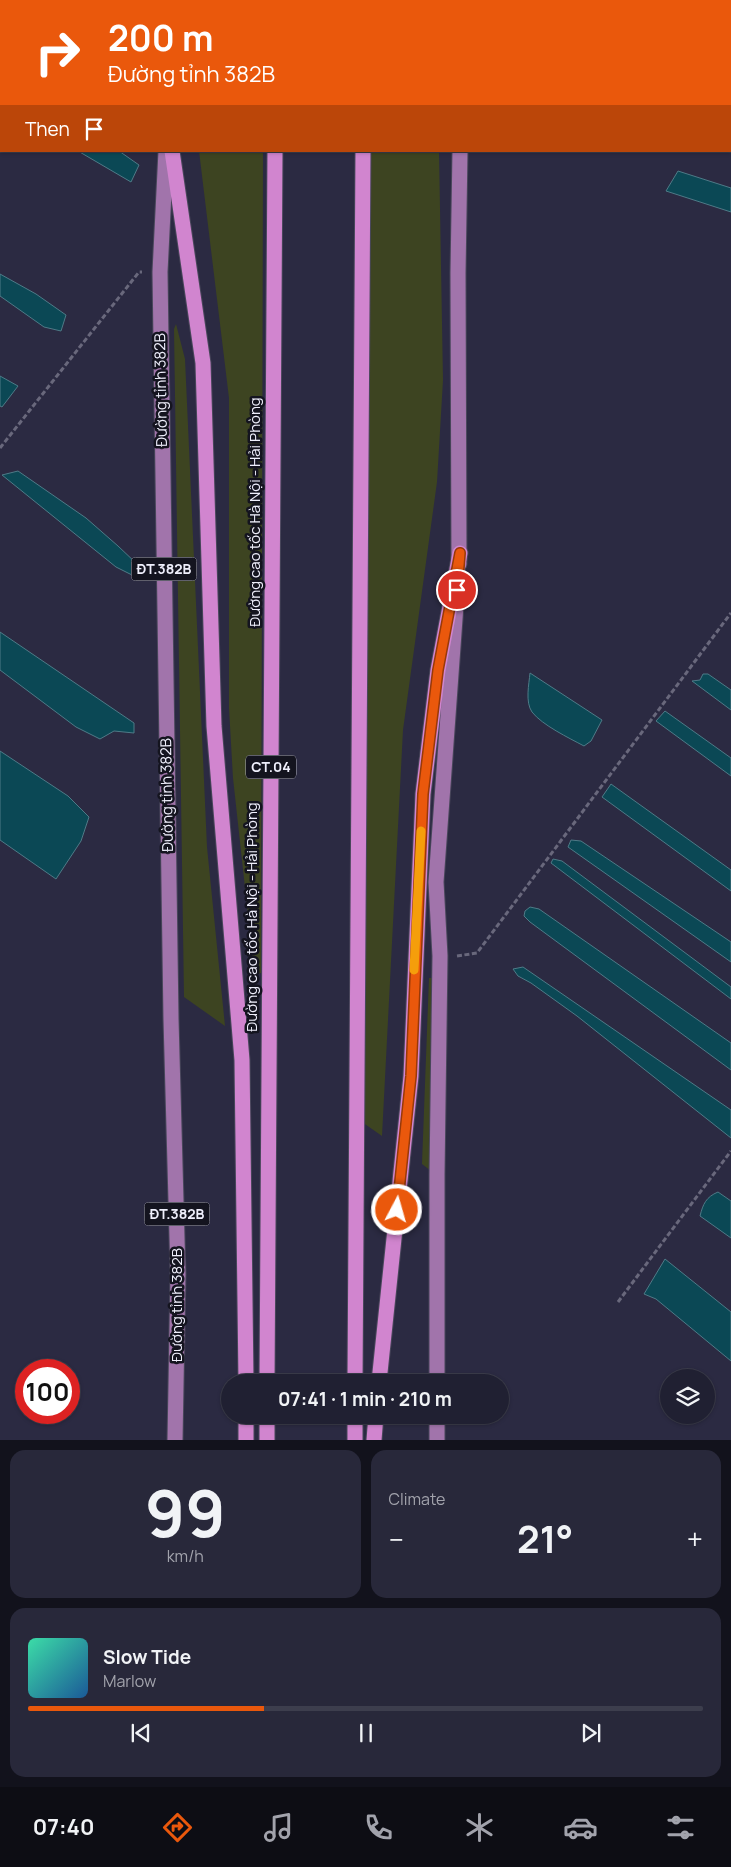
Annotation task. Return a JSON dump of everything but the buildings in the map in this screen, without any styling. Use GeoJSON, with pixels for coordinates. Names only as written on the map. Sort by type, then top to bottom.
{"type":"FeatureCollection","features":[{"type":"Feature","properties":{"kind":"highway"},"geometry":{"type":"LineString","coordinates":[[172,152],[203,363],[214,726],[242,1060],[246,1374]]}},
{"type":"Feature","properties":{"kind":"highway","name":"Đường cao tốc Hà Nội - Hải Phòng"},"geometry":{"type":"LineString","coordinates":[[267,1374],[275,152]]}},
{"type":"Feature","properties":{"kind":"highway"},"geometry":{"type":"LineString","coordinates":[[355,1374],[363,152]]}},
{"type":"Feature","properties":{"kind":"highway"},"geometry":{"type":"LineString","coordinates":[[380,1374],[411,1076],[423,794],[438,670],[460,553]]}},
{"type":"Feature","properties":{"kind":"highway"},"geometry":{"type":"LineString","coordinates":[[246,1424],[246,1440]]}},
{"type":"Feature","properties":{"kind":"highway"},"geometry":{"type":"LineString","coordinates":[[267,1424],[267,1440]]}},
{"type":"Feature","properties":{"kind":"highway"},"geometry":{"type":"LineString","coordinates":[[355,1424],[355,1440]]}},
{"type":"Feature","properties":{"kind":"highway"},"geometry":{"type":"LineString","coordinates":[[374,1440],[375,1424]]}},
{"type":"Feature","properties":{"kind":"main road","name":"Đường tỉnh 382B"},"geometry":{"type":"LineString","coordinates":[[166,152],[160,272],[171,1020],[178,1274],[175,1440]]}},
{"type":"Feature","properties":{"kind":"main road"},"geometry":{"type":"LineString","coordinates":[[437,1374],[440,956],[436,882],[443,758],[460,553],[458,274],[460,152]]}},
{"type":"Feature","properties":{"kind":"main road"},"geometry":{"type":"LineString","coordinates":[[437,1424],[437,1440]]}},
{"type":"Feature","properties":{"kind":"path"},"geometry":{"type":"LineString","coordinates":[[0,448],[139,272],[160,272]]}},
{"type":"Feature","properties":{"kind":"path"},"geometry":{"type":"LineString","coordinates":[[440,956],[470,956],[477,953],[731,613]]}},
{"type":"Feature","properties":{"kind":"path"},"geometry":{"type":"LineString","coordinates":[[618,1302],[731,1151]]}},
{"type":"Feature","properties":{"kind":"shaded area"},"geometry":{"type":"Polygon","coordinates":[[[80,152],[120,152],[139,165],[131,182],[80,152]]]}},
{"type":"Feature","properties":{"kind":"shaded area"},"geometry":{"type":"Polygon","coordinates":[[[199,152],[263,152],[261,973],[257,974],[254,970],[233,778],[229,708],[229,398],[199,152]]]}},
{"type":"Feature","properties":{"kind":"shaded area"},"geometry":{"type":"Polygon","coordinates":[[[366,152],[439,152],[443,380],[437,482],[403,730],[382,1136],[362,1122],[366,152]]]}},
{"type":"Feature","properties":{"kind":"shaded area"},"geometry":{"type":"Polygon","coordinates":[[[678,171],[731,188],[731,212],[666,191],[678,171]]]}},
{"type":"Feature","properties":{"kind":"shaded area"},"geometry":{"type":"Polygon","coordinates":[[[0,274],[36,294],[66,315],[61,331],[44,327],[0,296],[0,274]]]}},
{"type":"Feature","properties":{"kind":"shaded area"},"geometry":{"type":"Polygon","coordinates":[[[176,324],[185,359],[207,847],[225,1026],[184,997],[174,329],[176,324]]]}},
{"type":"Feature","properties":{"kind":"shaded area"},"geometry":{"type":"Polygon","coordinates":[[[0,376],[18,386],[2,407],[0,406],[0,376]]]}},
{"type":"Feature","properties":{"kind":"shaded area"},"geometry":{"type":"Polygon","coordinates":[[[18,471],[86,518],[118,546],[137,564],[138,578],[116,567],[2,475],[18,471]]]}},
{"type":"Feature","properties":{"kind":"shaded area"},"geometry":{"type":"Polygon","coordinates":[[[0,632],[134,723],[134,733],[114,731],[100,739],[76,727],[0,670],[0,632]]]}},
{"type":"Feature","properties":{"kind":"shaded area"},"geometry":{"type":"Polygon","coordinates":[[[530,673],[602,720],[591,741],[584,746],[536,717],[530,708],[528,698],[530,673]]]}},
{"type":"Feature","properties":{"kind":"shaded area"},"geometry":{"type":"Polygon","coordinates":[[[703,674],[708,674],[731,690],[731,710],[692,681],[700,680],[703,674]]]}},
{"type":"Feature","properties":{"kind":"shaded area"},"geometry":{"type":"Polygon","coordinates":[[[665,711],[731,758],[731,776],[656,721],[665,711]]]}},
{"type":"Feature","properties":{"kind":"shaded area"},"geometry":{"type":"Polygon","coordinates":[[[0,751],[68,796],[89,817],[81,841],[56,879],[0,840],[0,751]]]}},
{"type":"Feature","properties":{"kind":"shaded area"},"geometry":{"type":"Polygon","coordinates":[[[611,784],[731,870],[731,891],[602,797],[611,784]]]}},
{"type":"Feature","properties":{"kind":"shaded area"},"geometry":{"type":"Polygon","coordinates":[[[571,840],[581,841],[731,942],[731,962],[568,847],[571,840]]]}},
{"type":"Feature","properties":{"kind":"shaded area"},"geometry":{"type":"Polygon","coordinates":[[[553,859],[562,861],[731,987],[731,999],[551,863],[553,859]]]}},
{"type":"Feature","properties":{"kind":"shaded area"},"geometry":{"type":"Polygon","coordinates":[[[530,907],[539,909],[731,1043],[731,1070],[530,922],[524,916],[525,911],[530,907]]]}},
{"type":"Feature","properties":{"kind":"shaded area"},"geometry":{"type":"Polygon","coordinates":[[[523,967],[731,1110],[731,1138],[577,1016],[531,983],[518,976],[513,969],[523,967]]]}},
{"type":"Feature","properties":{"kind":"shaded area"},"geometry":{"type":"Polygon","coordinates":[[[429,978],[435,978],[431,1171],[422,1164],[429,978]]]}},
{"type":"Feature","properties":{"kind":"shaded area"},"geometry":{"type":"Polygon","coordinates":[[[718,1192],[731,1201],[731,1238],[700,1216],[706,1201],[718,1192]]]}},
{"type":"Feature","properties":{"kind":"shaded area"},"geometry":{"type":"Polygon","coordinates":[[[665,1259],[731,1312],[731,1361],[656,1299],[644,1294],[665,1259]]]}},
{"type":"Feature","properties":{"kind":"slow traffic"},"geometry":{"type":"LineString","coordinates":[[414,970],[421,831]]}},
{"type":"Feature","properties":{"kind":"route"},"geometry":{"type":"LineString","coordinates":[[397,1210],[411,1076],[412,1002],[423,794],[438,670],[460,553],[457,590]]}}]}
